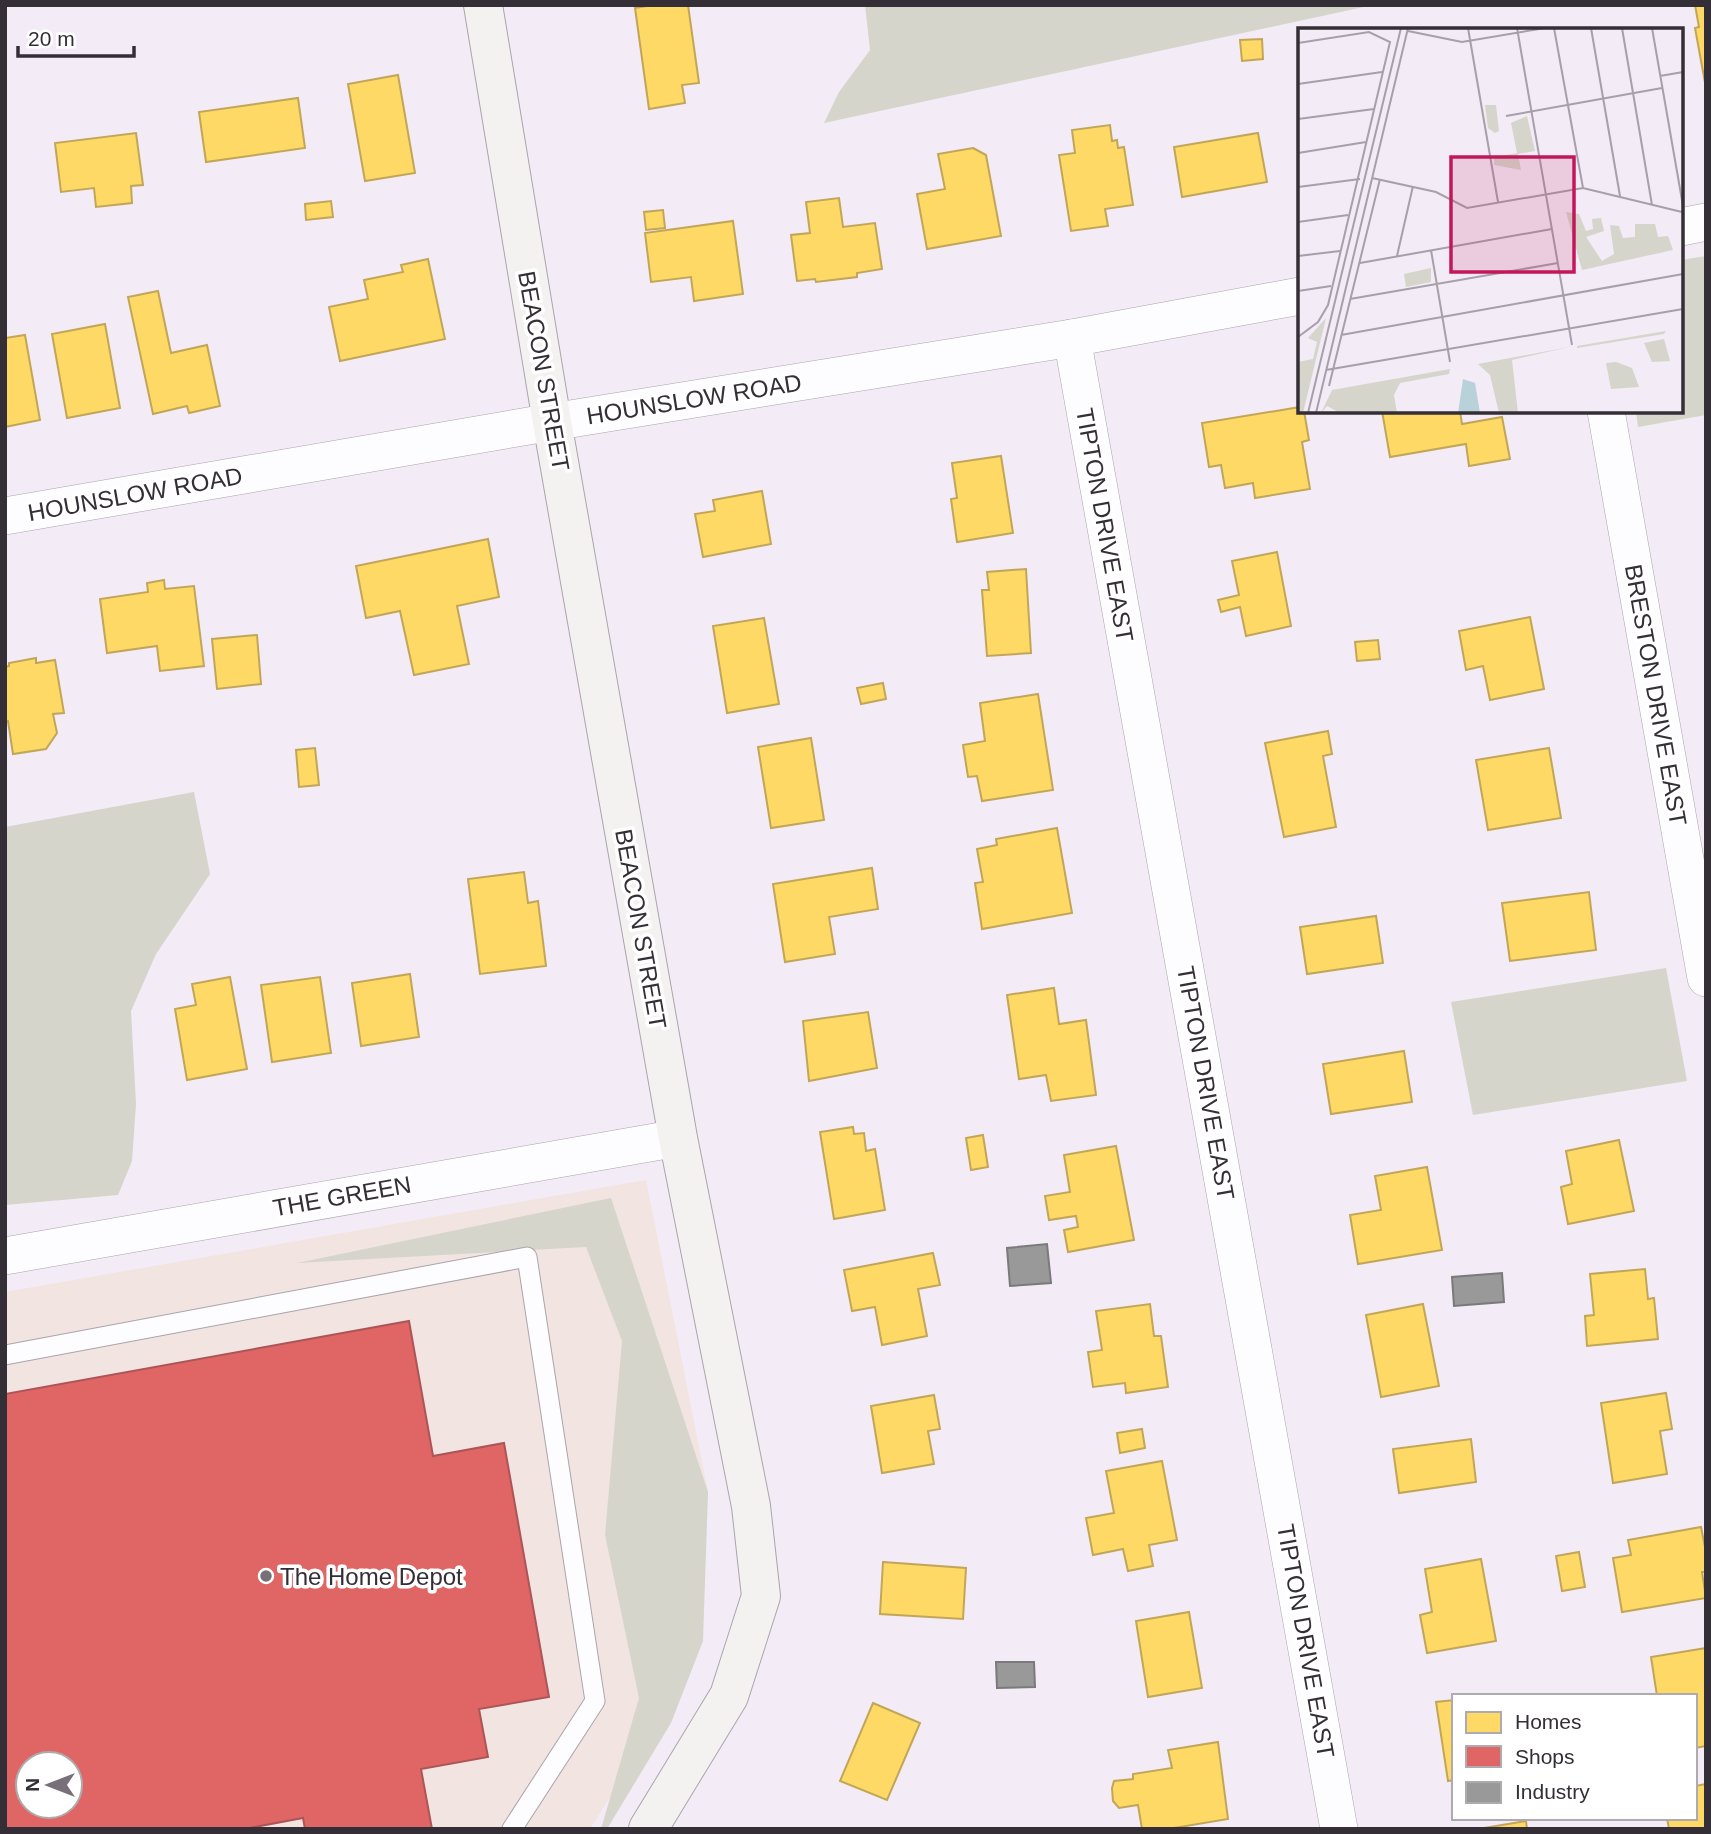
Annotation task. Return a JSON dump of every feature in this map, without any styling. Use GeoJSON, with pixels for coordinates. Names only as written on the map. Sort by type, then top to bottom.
{"type":"FeatureCollection","features":[{"type":"Feature","properties":{"kind":"street","name":"BEACON STREET"},"geometry":{"type":"LineString","coordinates":[[483,5],[552,422],[678,1138],[751,1506],[761,1596],[729,1696],[648,1829]]}},
{"type":"Feature","properties":{"kind":"street"},"geometry":{"type":"LineString","coordinates":[[1683,227],[1706,222]]}},
{"type":"Feature","properties":{"kind":"street","name":"HOUNSLOW ROAD"},"geometry":{"type":"LineString","coordinates":[[5,516],[552,422],[1072,338],[1298,296]]}},
{"type":"Feature","properties":{"kind":"street","name":"TIPTON DRIVE EAST"},"geometry":{"type":"LineString","coordinates":[[1072,338],[1339,1829]]}},
{"type":"Feature","properties":{"kind":"street","name":"BRESTON DRIVE EAST"},"geometry":{"type":"LineString","coordinates":[[1606,413],[1706,978]]}},
{"type":"Feature","properties":{"kind":"street","name":"THE GREEN"},"geometry":{"type":"LineString","coordinates":[[5,1255],[678,1138]]}},
{"type":"Feature","properties":{"kind":"lane"},"geometry":{"type":"LineString","coordinates":[[5,1355],[527,1257],[595,1701],[512,1829]]}},
{"type":"Feature","properties":{"kind":"shaded area"},"geometry":{"type":"Polygon","coordinates":[[[865,5],[1373,5],[824,123],[839,92],[870,50],[865,5]]]}},
{"type":"Feature","properties":{"kind":"shaded area"},"geometry":{"type":"Polygon","coordinates":[[[1706,256],[1706,415],[1638,427],[1636,413],[1683,413],[1683,260],[1706,256]]]}},
{"type":"Feature","properties":{"kind":"shaded area"},"geometry":{"type":"Polygon","coordinates":[[[194,792],[210,874],[156,954],[131,1011],[136,1104],[132,1161],[118,1195],[5,1205],[5,827],[194,792]]]}},
{"type":"Feature","properties":{"kind":"shaded area"},"geometry":{"type":"Polygon","coordinates":[[[1666,968],[1687,1081],[1473,1115],[1451,1002],[1666,968]]]}},
{"type":"Feature","properties":{"kind":"shaded area"},"geometry":{"type":"Polygon","coordinates":[[[646,1180],[708,1492],[677,1690],[590,1829],[5,1829],[5,1292],[646,1180]]]}},
{"type":"Feature","properties":{"kind":"shaded area"},"geometry":{"type":"Polygon","coordinates":[[[611,1198],[708,1492],[703,1641],[671,1723],[607,1829],[601,1829],[639,1698],[605,1535],[622,1341],[586,1247],[297,1263],[611,1198]]]}},
{"type":"Feature","properties":{"kind":"building: Homes"},"geometry":{"type":"Polygon","coordinates":[[[688,5],[699,83],[682,85],[685,103],[649,109],[635,8],[688,5]]]}},
{"type":"Feature","properties":{"kind":"building: Homes"},"geometry":{"type":"Polygon","coordinates":[[[1695,5],[1706,5],[1706,88],[1695,28],[1699,27],[1695,5]]]}},
{"type":"Feature","properties":{"kind":"building: Homes"},"geometry":{"type":"Polygon","coordinates":[[[1262,39],[1263,59],[1242,61],[1240,40],[1262,39]]]}},
{"type":"Feature","properties":{"kind":"building: Homes"},"geometry":{"type":"Polygon","coordinates":[[[398,75],[415,173],[365,181],[348,84],[398,75]]]}},
{"type":"Feature","properties":{"kind":"building: Homes"},"geometry":{"type":"Polygon","coordinates":[[[298,98],[305,148],[206,162],[199,112],[298,98]]]}},
{"type":"Feature","properties":{"kind":"building: Homes"},"geometry":{"type":"Polygon","coordinates":[[[1110,125],[1112,141],[1117,140],[1118,148],[1124,147],[1133,205],[1105,209],[1108,226],[1071,231],[1059,155],[1075,153],[1072,130],[1110,125]]]}},
{"type":"Feature","properties":{"kind":"building: Homes"},"geometry":{"type":"Polygon","coordinates":[[[136,133],[143,185],[131,186],[132,203],[96,207],[94,188],[61,192],[55,143],[136,133]]]}},
{"type":"Feature","properties":{"kind":"building: Homes"},"geometry":{"type":"Polygon","coordinates":[[[1258,133],[1267,182],[1182,197],[1174,147],[1258,133]]]}},
{"type":"Feature","properties":{"kind":"building: Homes"},"geometry":{"type":"Polygon","coordinates":[[[973,148],[986,155],[1001,236],[927,249],[917,194],[945,189],[938,154],[973,148]]]}},
{"type":"Feature","properties":{"kind":"building: Homes"},"geometry":{"type":"Polygon","coordinates":[[[839,198],[843,227],[875,223],[882,269],[857,273],[857,277],[816,282],[815,279],[797,281],[791,235],[810,233],[806,202],[839,198]]]}},
{"type":"Feature","properties":{"kind":"building: Homes"},"geometry":{"type":"Polygon","coordinates":[[[331,201],[333,217],[306,220],[305,204],[331,201]]]}},
{"type":"Feature","properties":{"kind":"building: Homes"},"geometry":{"type":"Polygon","coordinates":[[[663,210],[665,228],[646,230],[644,212],[663,210]]]}},
{"type":"Feature","properties":{"kind":"building: Homes"},"geometry":{"type":"Polygon","coordinates":[[[733,221],[743,294],[694,301],[691,277],[651,282],[645,233],[733,221]]]}},
{"type":"Feature","properties":{"kind":"building: Homes"},"geometry":{"type":"Polygon","coordinates":[[[428,259],[445,339],[340,361],[329,307],[368,299],[364,280],[403,272],[401,265],[428,259]]]}},
{"type":"Feature","properties":{"kind":"building: Homes"},"geometry":{"type":"Polygon","coordinates":[[[158,291],[171,353],[207,345],[220,406],[189,413],[187,406],[153,414],[128,297],[158,291]]]}},
{"type":"Feature","properties":{"kind":"building: Homes"},"geometry":{"type":"Polygon","coordinates":[[[105,324],[120,408],[67,418],[52,334],[105,324]]]}},
{"type":"Feature","properties":{"kind":"building: Homes"},"geometry":{"type":"Polygon","coordinates":[[[25,335],[40,420],[5,427],[5,338],[25,335]]]}},
{"type":"Feature","properties":{"kind":"building: Homes"},"geometry":{"type":"Polygon","coordinates":[[[1298,407],[1298,413],[1304,413],[1309,440],[1302,442],[1310,489],[1255,498],[1253,483],[1225,488],[1221,465],[1209,467],[1202,423],[1298,407]]]}},
{"type":"Feature","properties":{"kind":"building: Homes"},"geometry":{"type":"Polygon","coordinates":[[[1382,413],[1460,413],[1462,424],[1502,417],[1510,459],[1469,466],[1466,444],[1390,457],[1382,413]]]}},
{"type":"Feature","properties":{"kind":"building: Homes"},"geometry":{"type":"Polygon","coordinates":[[[1001,456],[1013,533],[957,542],[951,499],[957,498],[952,463],[1001,456]]]}},
{"type":"Feature","properties":{"kind":"building: Homes"},"geometry":{"type":"Polygon","coordinates":[[[762,491],[771,544],[703,557],[695,514],[715,511],[713,500],[762,491]]]}},
{"type":"Feature","properties":{"kind":"building: Homes"},"geometry":{"type":"Polygon","coordinates":[[[488,539],[499,597],[457,606],[469,664],[414,675],[400,611],[366,618],[356,566],[488,539]]]}},
{"type":"Feature","properties":{"kind":"building: Homes"},"geometry":{"type":"Polygon","coordinates":[[[1277,552],[1291,626],[1246,636],[1240,607],[1221,612],[1218,600],[1239,595],[1232,561],[1277,552]]]}},
{"type":"Feature","properties":{"kind":"building: Homes"},"geometry":{"type":"Polygon","coordinates":[[[1026,569],[1031,653],[987,656],[982,590],[989,590],[987,572],[1026,569]]]}},
{"type":"Feature","properties":{"kind":"building: Homes"},"geometry":{"type":"Polygon","coordinates":[[[164,580],[165,589],[194,586],[204,666],[160,671],[157,646],[107,653],[100,599],[148,592],[147,583],[164,580]]]}},
{"type":"Feature","properties":{"kind":"building: Homes"},"geometry":{"type":"Polygon","coordinates":[[[1530,617],[1544,689],[1490,700],[1483,666],[1466,670],[1459,631],[1530,617]]]}},
{"type":"Feature","properties":{"kind":"building: Homes"},"geometry":{"type":"Polygon","coordinates":[[[764,618],[779,704],[727,713],[713,626],[764,618]]]}},
{"type":"Feature","properties":{"kind":"building: Homes"},"geometry":{"type":"Polygon","coordinates":[[[257,635],[261,684],[217,689],[212,639],[257,635]]]}},
{"type":"Feature","properties":{"kind":"building: Homes"},"geometry":{"type":"Polygon","coordinates":[[[1378,640],[1380,659],[1357,661],[1355,642],[1378,640]]]}},
{"type":"Feature","properties":{"kind":"building: Homes"},"geometry":{"type":"Polygon","coordinates":[[[36,658],[36,663],[55,660],[64,713],[53,714],[57,733],[46,749],[13,754],[8,721],[5,722],[5,667],[9,666],[9,663],[36,658]]]}},
{"type":"Feature","properties":{"kind":"building: Homes"},"geometry":{"type":"Polygon","coordinates":[[[883,683],[886,699],[861,704],[857,688],[883,683]]]}},
{"type":"Feature","properties":{"kind":"building: Homes"},"geometry":{"type":"Polygon","coordinates":[[[1038,694],[1053,790],[982,801],[977,776],[968,777],[963,745],[985,741],[980,703],[1038,694]]]}},
{"type":"Feature","properties":{"kind":"building: Homes"},"geometry":{"type":"Polygon","coordinates":[[[1328,731],[1332,754],[1323,756],[1336,827],[1284,837],[1265,743],[1328,731]]]}},
{"type":"Feature","properties":{"kind":"building: Homes"},"geometry":{"type":"Polygon","coordinates":[[[811,738],[824,820],[771,828],[758,747],[811,738]]]}},
{"type":"Feature","properties":{"kind":"building: Homes"},"geometry":{"type":"Polygon","coordinates":[[[315,748],[319,785],[299,787],[296,750],[315,748]]]}},
{"type":"Feature","properties":{"kind":"building: Homes"},"geometry":{"type":"Polygon","coordinates":[[[1549,748],[1561,818],[1488,830],[1476,760],[1549,748]]]}},
{"type":"Feature","properties":{"kind":"building: Homes"},"geometry":{"type":"Polygon","coordinates":[[[1057,828],[1072,913],[982,929],[975,883],[983,882],[977,849],[997,845],[996,839],[1057,828]]]}},
{"type":"Feature","properties":{"kind":"building: Homes"},"geometry":{"type":"Polygon","coordinates":[[[872,868],[878,909],[829,917],[835,954],[785,962],[773,884],[872,868]]]}},
{"type":"Feature","properties":{"kind":"building: Homes"},"geometry":{"type":"Polygon","coordinates":[[[524,872],[528,903],[538,901],[546,966],[480,974],[468,879],[524,872]]]}},
{"type":"Feature","properties":{"kind":"building: Homes"},"geometry":{"type":"Polygon","coordinates":[[[1589,892],[1596,950],[1510,961],[1502,903],[1589,892]]]}},
{"type":"Feature","properties":{"kind":"building: Homes"},"geometry":{"type":"Polygon","coordinates":[[[1376,916],[1383,963],[1307,974],[1300,927],[1376,916]]]}},
{"type":"Feature","properties":{"kind":"building: Homes"},"geometry":{"type":"Polygon","coordinates":[[[410,974],[419,1037],[361,1046],[352,983],[410,974]]]}},
{"type":"Feature","properties":{"kind":"building: Homes"},"geometry":{"type":"Polygon","coordinates":[[[230,977],[247,1069],[187,1080],[175,1009],[196,1005],[192,984],[230,977]]]}},
{"type":"Feature","properties":{"kind":"building: Homes"},"geometry":{"type":"Polygon","coordinates":[[[320,977],[331,1053],[272,1062],[261,985],[320,977]]]}},
{"type":"Feature","properties":{"kind":"building: Homes"},"geometry":{"type":"Polygon","coordinates":[[[1054,988],[1059,1024],[1086,1020],[1096,1095],[1051,1101],[1046,1075],[1019,1079],[1007,995],[1054,988]]]}},
{"type":"Feature","properties":{"kind":"building: Homes"},"geometry":{"type":"Polygon","coordinates":[[[868,1012],[877,1068],[809,1081],[803,1021],[868,1012]]]}},
{"type":"Feature","properties":{"kind":"building: Homes"},"geometry":{"type":"Polygon","coordinates":[[[1404,1051],[1412,1102],[1331,1114],[1323,1064],[1404,1051]]]}},
{"type":"Feature","properties":{"kind":"building: Homes"},"geometry":{"type":"Polygon","coordinates":[[[853,1127],[854,1134],[864,1133],[866,1151],[875,1149],[885,1210],[834,1219],[820,1132],[853,1127]]]}},
{"type":"Feature","properties":{"kind":"building: Homes"},"geometry":{"type":"Polygon","coordinates":[[[983,1135],[988,1167],[971,1170],[966,1138],[983,1135]]]}},
{"type":"Feature","properties":{"kind":"building: Homes"},"geometry":{"type":"Polygon","coordinates":[[[1619,1140],[1634,1211],[1568,1224],[1561,1187],[1572,1184],[1566,1151],[1619,1140]]]}},
{"type":"Feature","properties":{"kind":"building: Homes"},"geometry":{"type":"Polygon","coordinates":[[[1116,1146],[1134,1240],[1068,1252],[1064,1230],[1078,1227],[1076,1216],[1049,1220],[1045,1196],[1070,1192],[1064,1155],[1116,1146]]]}},
{"type":"Feature","properties":{"kind":"building: Homes"},"geometry":{"type":"Polygon","coordinates":[[[1427,1167],[1442,1250],[1358,1264],[1350,1215],[1381,1210],[1375,1176],[1427,1167]]]}},
{"type":"Feature","properties":{"kind":"building: Homes"},"geometry":{"type":"Polygon","coordinates":[[[933,1253],[940,1285],[918,1289],[927,1336],[882,1345],[875,1307],[852,1311],[844,1270],[933,1253]]]}},
{"type":"Feature","properties":{"kind":"building: Homes"},"geometry":{"type":"Polygon","coordinates":[[[1645,1269],[1648,1299],[1654,1298],[1658,1339],[1587,1346],[1585,1316],[1594,1315],[1590,1274],[1645,1269]]]}},
{"type":"Feature","properties":{"kind":"building: Homes"},"geometry":{"type":"Polygon","coordinates":[[[1150,1304],[1154,1336],[1161,1336],[1168,1387],[1126,1393],[1125,1383],[1093,1387],[1088,1352],[1102,1350],[1096,1311],[1150,1304]]]}},
{"type":"Feature","properties":{"kind":"building: Homes"},"geometry":{"type":"Polygon","coordinates":[[[1423,1304],[1439,1386],[1381,1397],[1366,1315],[1423,1304]]]}},
{"type":"Feature","properties":{"kind":"building: Homes"},"geometry":{"type":"Polygon","coordinates":[[[1666,1393],[1672,1429],[1660,1431],[1667,1474],[1613,1483],[1601,1403],[1666,1393]]]}},
{"type":"Feature","properties":{"kind":"building: Homes"},"geometry":{"type":"Polygon","coordinates":[[[934,1395],[940,1429],[928,1431],[934,1464],[882,1473],[871,1406],[934,1395]]]}},
{"type":"Feature","properties":{"kind":"building: Homes"},"geometry":{"type":"Polygon","coordinates":[[[1142,1429],[1145,1448],[1120,1453],[1117,1433],[1142,1429]]]}},
{"type":"Feature","properties":{"kind":"building: Homes"},"geometry":{"type":"Polygon","coordinates":[[[1471,1439],[1476,1482],[1399,1493],[1393,1449],[1471,1439]]]}},
{"type":"Feature","properties":{"kind":"building: Homes"},"geometry":{"type":"Polygon","coordinates":[[[1162,1461],[1177,1540],[1149,1545],[1153,1566],[1128,1571],[1123,1549],[1093,1555],[1086,1518],[1114,1513],[1106,1471],[1162,1461]]]}},
{"type":"Feature","properties":{"kind":"building: Homes"},"geometry":{"type":"Polygon","coordinates":[[[1701,1527],[1706,1552],[1706,1572],[1702,1572],[1706,1598],[1622,1612],[1613,1558],[1631,1555],[1628,1540],[1701,1527]]]}},
{"type":"Feature","properties":{"kind":"building: Homes"},"geometry":{"type":"Polygon","coordinates":[[[1579,1552],[1585,1587],[1562,1591],[1556,1556],[1579,1552]]]}},
{"type":"Feature","properties":{"kind":"building: Homes"},"geometry":{"type":"Polygon","coordinates":[[[1481,1559],[1496,1641],[1427,1653],[1420,1615],[1432,1612],[1425,1569],[1481,1559]]]}},
{"type":"Feature","properties":{"kind":"building: Homes"},"geometry":{"type":"Polygon","coordinates":[[[883,1562],[966,1568],[963,1619],[880,1614],[883,1562]]]}},
{"type":"Feature","properties":{"kind":"building: Homes"},"geometry":{"type":"Polygon","coordinates":[[[1189,1612],[1202,1688],[1148,1697],[1136,1621],[1189,1612]]]}},
{"type":"Feature","properties":{"kind":"building: Homes"},"geometry":{"type":"Polygon","coordinates":[[[1706,1648],[1706,1746],[1697,1748],[1697,1694],[1657,1694],[1651,1657],[1706,1648]]]}},
{"type":"Feature","properties":{"kind":"building: Homes"},"geometry":{"type":"Polygon","coordinates":[[[1452,1700],[1452,1780],[1448,1781],[1436,1702],[1452,1700]]]}},
{"type":"Feature","properties":{"kind":"building: Homes"},"geometry":{"type":"Polygon","coordinates":[[[873,1703],[920,1723],[887,1800],[840,1781],[873,1703]]]}},
{"type":"Feature","properties":{"kind":"building: Homes"},"geometry":{"type":"Polygon","coordinates":[[[1218,1742],[1228,1819],[1168,1829],[1142,1829],[1138,1805],[1119,1808],[1113,1801],[1114,1781],[1133,1779],[1133,1774],[1172,1768],[1168,1750],[1218,1742]]]}},
{"type":"Feature","properties":{"kind":"building: Homes"},"geometry":{"type":"Polygon","coordinates":[[[1706,1784],[1706,1829],[1669,1829],[1667,1820],[1697,1820],[1697,1786],[1706,1784]]]}},
{"type":"Feature","properties":{"kind":"building: Homes"},"geometry":{"type":"Polygon","coordinates":[[[1526,1821],[1527,1829],[1478,1829],[1526,1821]]]}},
{"type":"Feature","properties":{"kind":"building: Shops","name":"The Home Depot"},"geometry":{"type":"Polygon","coordinates":[[[409,1321],[433,1456],[504,1443],[549,1697],[479,1709],[488,1757],[421,1769],[432,1829],[305,1829],[303,1818],[244,1829],[5,1829],[5,1394],[409,1321]]]}},
{"type":"Feature","properties":{"kind":"building: Industry"},"geometry":{"type":"Polygon","coordinates":[[[1047,1244],[1051,1283],[1010,1286],[1007,1248],[1047,1244]]]}},
{"type":"Feature","properties":{"kind":"building: Industry"},"geometry":{"type":"Polygon","coordinates":[[[1502,1273],[1504,1302],[1454,1306],[1452,1277],[1502,1273]]]}},
{"type":"Feature","properties":{"kind":"building: Industry"},"geometry":{"type":"Polygon","coordinates":[[[996,1662],[1034,1662],[1035,1687],[997,1688],[996,1662]]]}},
{"type":"Feature","properties":{"kind":"place","name":"The Home Depot"},"geometry":{"type":"Point","coordinates":[266,1576]}}]}
